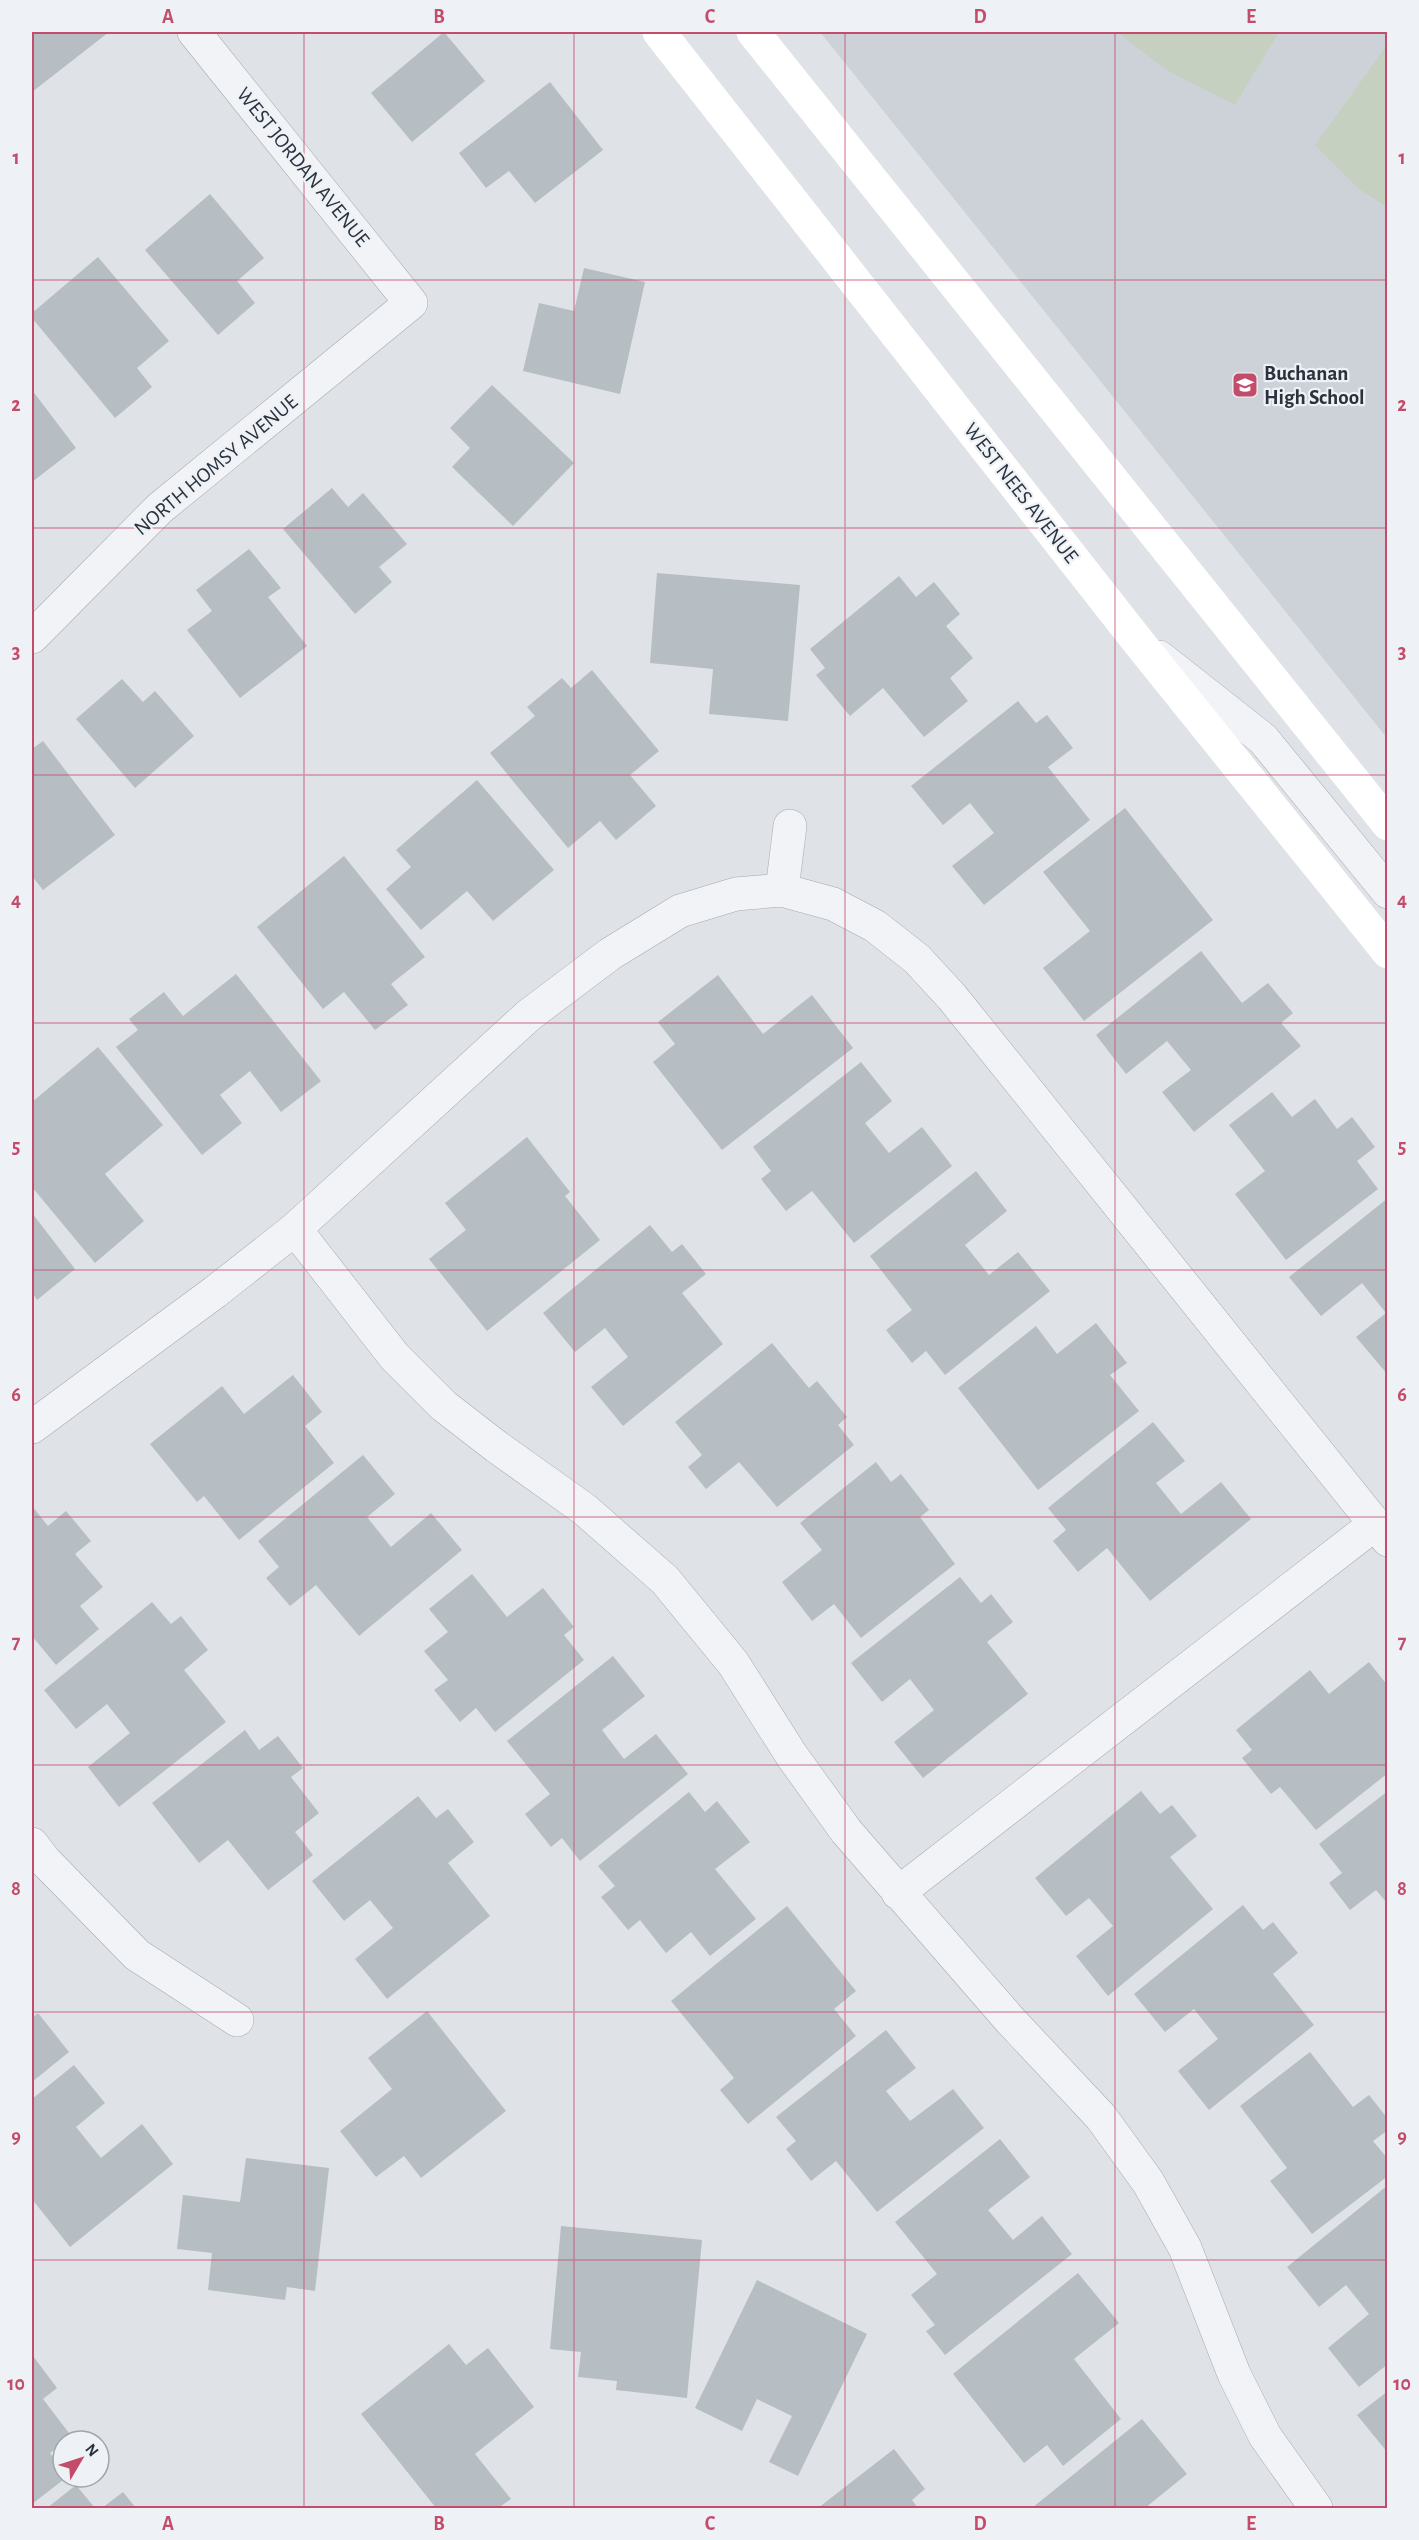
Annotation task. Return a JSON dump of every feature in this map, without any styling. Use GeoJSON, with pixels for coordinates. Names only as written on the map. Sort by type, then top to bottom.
{"type":"FeatureCollection","features":[{"type":"Feature","properties":{"kind":"main road","name":"WEST NEES AVENUE"},"geometry":{"type":"LineString","coordinates":[[658,32],[1136,639],[1388,952]]}},
{"type":"Feature","properties":{"kind":"main road"},"geometry":{"type":"LineString","coordinates":[[753,32],[1388,824]]}},
{"type":"Feature","properties":{"kind":"street","name":"WEST JORDAN AVENUE"},"geometry":{"type":"LineString","coordinates":[[194,32],[411,303]]}},
{"type":"Feature","properties":{"kind":"street","name":"NORTH HOMSY AVENUE"},"geometry":{"type":"LineString","coordinates":[[32,637],[160,508],[411,303]]}},
{"type":"Feature","properties":{"kind":"street"},"geometry":{"type":"LineString","coordinates":[[1136,639],[1263,738],[1388,892]]}},
{"type":"Feature","properties":{"kind":"street"},"geometry":{"type":"LineString","coordinates":[[782,890],[790,826]]}},
{"type":"Feature","properties":{"kind":"street"},"geometry":{"type":"LineString","coordinates":[[32,1427],[223,1286],[295,1229],[529,1015],[610,954],[680,911],[735,894],[782,890],[833,904],[875,926],[917,959],[952,997],[1381,1532],[898,1893]]}},
{"type":"Feature","properties":{"kind":"street"},"geometry":{"type":"LineString","coordinates":[[295,1229],[394,1356],[444,1406],[496,1447],[584,1509],[665,1580],[733,1663],[792,1756],[846,1831],[898,1893],[1101,2117],[1148,2182],[1185,2248],[1234,2374],[1265,2436],[1316,2508]]}},
{"type":"Feature","properties":{"kind":"street"},"geometry":{"type":"LineString","coordinates":[[32,1844],[137,1955],[237,2020]]}},
{"type":"Feature","properties":{"kind":"shaded area","name":"Buchanan High School"},"geometry":{"type":"Polygon","coordinates":[[[820,32],[1387,32],[1387,738],[820,32]]]}},
{"type":"Feature","properties":{"kind":"green space"},"geometry":{"type":"Polygon","coordinates":[[[1117,32],[1279,32],[1235,105],[1166,70],[1117,32]]]}},
{"type":"Feature","properties":{"kind":"green space"},"geometry":{"type":"Polygon","coordinates":[[[1387,45],[1387,207],[1359,189],[1315,145],[1387,45]]]}},
{"type":"Feature","properties":{"kind":"building"},"geometry":{"type":"Polygon","coordinates":[[[32,32],[109,32],[32,92],[32,32]]]}},
{"type":"Feature","properties":{"kind":"building"},"geometry":{"type":"Polygon","coordinates":[[[444,32],[485,81],[412,142],[371,93],[444,32]]]}},
{"type":"Feature","properties":{"kind":"building"},"geometry":{"type":"Polygon","coordinates":[[[550,82],[603,150],[535,203],[509,171],[486,188],[459,153],[550,82]]]}},
{"type":"Feature","properties":{"kind":"building"},"geometry":{"type":"Polygon","coordinates":[[[210,194],[264,258],[237,281],[255,303],[218,335],[145,250],[210,194]]]}},
{"type":"Feature","properties":{"kind":"building"},"geometry":{"type":"Polygon","coordinates":[[[98,257],[169,341],[137,368],[152,387],[115,418],[32,318],[32,313],[98,257]]]}},
{"type":"Feature","properties":{"kind":"building"},"geometry":{"type":"Polygon","coordinates":[[[584,268],[645,282],[620,394],[523,371],[539,303],[574,311],[584,268]]]}},
{"type":"Feature","properties":{"kind":"building"},"geometry":{"type":"Polygon","coordinates":[[[492,385],[574,463],[513,526],[452,467],[470,448],[450,428],[492,385]]]}},
{"type":"Feature","properties":{"kind":"building"},"geometry":{"type":"Polygon","coordinates":[[[32,390],[76,448],[32,482],[32,390]]]}},
{"type":"Feature","properties":{"kind":"building"},"geometry":{"type":"Polygon","coordinates":[[[332,488],[348,507],[363,493],[407,544],[379,567],[392,582],[355,614],[283,529],[332,488]]]}},
{"type":"Feature","properties":{"kind":"building"},"geometry":{"type":"Polygon","coordinates":[[[249,549],[281,588],[268,597],[307,646],[240,698],[187,630],[212,611],[196,590],[249,549]]]}},
{"type":"Feature","properties":{"kind":"building"},"geometry":{"type":"Polygon","coordinates":[[[657,573],[800,585],[788,721],[709,714],[713,669],[650,663],[657,573]]]}},
{"type":"Feature","properties":{"kind":"building"},"geometry":{"type":"Polygon","coordinates":[[[899,576],[916,597],[934,582],[960,614],[946,626],[973,658],[950,678],[968,701],[924,737],[883,688],[850,716],[816,675],[825,668],[810,649],[899,576]]]}},
{"type":"Feature","properties":{"kind":"building"},"geometry":{"type":"Polygon","coordinates":[[[592,670],[659,751],[630,775],[656,806],[616,840],[600,821],[568,848],[490,753],[535,716],[527,707],[562,678],[571,688],[592,670]]]}},
{"type":"Feature","properties":{"kind":"building"},"geometry":{"type":"Polygon","coordinates":[[[122,679],[143,702],[155,691],[194,736],[135,788],[76,719],[122,679]]]}},
{"type":"Feature","properties":{"kind":"building"},"geometry":{"type":"Polygon","coordinates":[[[1018,701],[1036,723],[1047,715],[1073,748],[1048,767],[1090,820],[984,905],[952,866],[994,833],[970,803],[943,825],[911,786],[1018,701]]]}},
{"type":"Feature","properties":{"kind":"building"},"geometry":{"type":"Polygon","coordinates":[[[43,741],[115,835],[43,890],[32,876],[32,749],[43,741]]]}},
{"type":"Feature","properties":{"kind":"building"},"geometry":{"type":"Polygon","coordinates":[[[477,780],[554,870],[493,921],[467,891],[421,930],[386,889],[411,867],[396,850],[477,780]]]}},
{"type":"Feature","properties":{"kind":"building"},"geometry":{"type":"Polygon","coordinates":[[[1125,808],[1213,920],[1084,1021],[1043,968],[1090,931],[1043,872],[1125,808]]]}},
{"type":"Feature","properties":{"kind":"building"},"geometry":{"type":"Polygon","coordinates":[[[344,856],[425,957],[391,984],[408,1005],[375,1030],[344,992],[323,1009],[257,927],[344,856]]]}},
{"type":"Feature","properties":{"kind":"building"},"geometry":{"type":"Polygon","coordinates":[[[1201,951],[1242,1003],[1268,983],[1293,1013],[1281,1023],[1301,1046],[1194,1132],[1162,1092],[1191,1070],[1167,1041],[1126,1074],[1096,1035],[1201,951]]]}},
{"type":"Feature","properties":{"kind":"building"},"geometry":{"type":"Polygon","coordinates":[[[236,974],[321,1081],[281,1112],[250,1071],[220,1095],[242,1123],[202,1155],[116,1047],[138,1030],[129,1019],[164,992],[183,1016],[236,974]]]}},
{"type":"Feature","properties":{"kind":"building"},"geometry":{"type":"Polygon","coordinates":[[[718,975],[763,1034],[812,995],[853,1048],[722,1150],[653,1062],[675,1044],[658,1022],[718,975]]]}},
{"type":"Feature","properties":{"kind":"building"},"geometry":{"type":"Polygon","coordinates":[[[98,1047],[163,1125],[105,1174],[144,1221],[95,1263],[32,1187],[32,1102],[98,1047]]]}},
{"type":"Feature","properties":{"kind":"building"},"geometry":{"type":"Polygon","coordinates":[[[861,1062],[892,1101],[865,1123],[889,1153],[922,1127],[952,1166],[854,1243],[812,1191],[786,1211],[761,1179],[771,1171],[753,1147],[861,1062]]]}},
{"type":"Feature","properties":{"kind":"building"},"geometry":{"type":"Polygon","coordinates":[[[1272,1092],[1292,1117],[1315,1099],[1337,1129],[1352,1117],[1375,1147],[1357,1161],[1378,1189],[1286,1260],[1235,1194],[1265,1171],[1229,1125],[1272,1092]]]}},
{"type":"Feature","properties":{"kind":"building"},"geometry":{"type":"Polygon","coordinates":[[[527,1137],[570,1192],[565,1196],[600,1240],[487,1331],[429,1259],[466,1230],[445,1203],[527,1137]]]}},
{"type":"Feature","properties":{"kind":"building"},"geometry":{"type":"Polygon","coordinates":[[[976,1171],[1007,1211],[965,1245],[989,1275],[1018,1252],[1050,1291],[945,1375],[926,1351],[912,1363],[886,1330],[912,1310],[870,1256],[976,1171]]]}},
{"type":"Feature","properties":{"kind":"building"},"geometry":{"type":"Polygon","coordinates":[[[1388,1198],[1388,1375],[1356,1337],[1386,1313],[1362,1283],[1321,1316],[1289,1277],[1388,1198]]]}},
{"type":"Feature","properties":{"kind":"building"},"geometry":{"type":"Polygon","coordinates":[[[32,1213],[75,1269],[37,1300],[32,1292],[32,1213]]]}},
{"type":"Feature","properties":{"kind":"building"},"geometry":{"type":"Polygon","coordinates":[[[650,1225],[672,1252],[682,1244],[706,1274],[682,1293],[723,1344],[623,1426],[591,1387],[628,1357],[605,1328],[575,1352],[543,1313],[650,1225]]]}},
{"type":"Feature","properties":{"kind":"building"},"geometry":{"type":"Polygon","coordinates":[[[1096,1323],[1127,1363],[1110,1375],[1139,1411],[1038,1490],[958,1388],[1036,1326],[1057,1354],[1096,1323]]]}},
{"type":"Feature","properties":{"kind":"building"},"geometry":{"type":"Polygon","coordinates":[[[772,1343],[809,1388],[817,1381],[847,1417],[838,1425],[854,1445],[777,1507],[739,1462],[706,1489],[688,1467],[702,1455],[675,1422],[772,1343]]]}},
{"type":"Feature","properties":{"kind":"building"},"geometry":{"type":"Polygon","coordinates":[[[293,1375],[322,1412],[305,1426],[334,1463],[239,1540],[204,1496],[197,1502],[150,1444],[222,1386],[244,1414],[293,1375]]]}},
{"type":"Feature","properties":{"kind":"building"},"geometry":{"type":"Polygon","coordinates":[[[1153,1422],[1185,1461],[1156,1483],[1181,1514],[1221,1482],[1251,1519],[1150,1601],[1107,1548],[1078,1572],[1053,1541],[1066,1530],[1048,1508],[1153,1422]]]}},
{"type":"Feature","properties":{"kind":"building"},"geometry":{"type":"Polygon","coordinates":[[[363,1455],[395,1494],[367,1517],[391,1547],[431,1513],[462,1550],[359,1636],[316,1585],[290,1606],[266,1578],[279,1567],[258,1541],[363,1455]]]}},
{"type":"Feature","properties":{"kind":"building"},"geometry":{"type":"Polygon","coordinates":[[[876,1462],[891,1482],[901,1474],[929,1510],[920,1517],[955,1564],[861,1638],[834,1604],[812,1621],[782,1582],[822,1550],[800,1523],[876,1462]]]}},
{"type":"Feature","properties":{"kind":"building"},"geometry":{"type":"Polygon","coordinates":[[[32,1506],[48,1526],[66,1511],[91,1541],[75,1554],[103,1587],[80,1606],[99,1629],[56,1665],[32,1636],[32,1506]]]}},
{"type":"Feature","properties":{"kind":"building"},"geometry":{"type":"Polygon","coordinates":[[[472,1574],[507,1617],[543,1588],[574,1627],[564,1635],[584,1660],[495,1732],[476,1708],[460,1722],[434,1690],[448,1680],[424,1651],[448,1632],[429,1609],[472,1574]]]}},
{"type":"Feature","properties":{"kind":"building"},"geometry":{"type":"Polygon","coordinates":[[[960,1577],[981,1603],[991,1594],[1013,1622],[987,1642],[1028,1694],[923,1778],[894,1742],[934,1710],[910,1679],[882,1702],[851,1663],[960,1577]]]}},
{"type":"Feature","properties":{"kind":"building"},"geometry":{"type":"Polygon","coordinates":[[[152,1602],[171,1624],[181,1616],[208,1650],[184,1670],[226,1722],[119,1807],[88,1767],[130,1733],[107,1704],[76,1729],[44,1690],[152,1602]]]}},
{"type":"Feature","properties":{"kind":"building"},"geometry":{"type":"Polygon","coordinates":[[[613,1656],[645,1696],[602,1730],[624,1759],[656,1734],[688,1774],[580,1861],[562,1838],[551,1847],[525,1814],[550,1794],[507,1741],[613,1656]]]}},
{"type":"Feature","properties":{"kind":"building"},"geometry":{"type":"Polygon","coordinates":[[[1369,1662],[1388,1686],[1388,1718],[1385,1719],[1388,1722],[1388,1773],[1316,1830],[1280,1787],[1271,1794],[1242,1758],[1252,1750],[1236,1730],[1310,1670],[1329,1694],[1369,1662]]]}},
{"type":"Feature","properties":{"kind":"building"},"geometry":{"type":"Polygon","coordinates":[[[245,1730],[259,1750],[278,1736],[303,1768],[291,1777],[319,1813],[295,1832],[313,1855],[268,1890],[228,1840],[199,1863],[152,1803],[245,1730]]]}},
{"type":"Feature","properties":{"kind":"building"},"geometry":{"type":"Polygon","coordinates":[[[1141,1791],[1160,1814],[1172,1805],[1197,1836],[1170,1857],[1213,1909],[1108,1996],[1076,1956],[1113,1926],[1089,1898],[1066,1916],[1035,1878],[1141,1791]]]}},
{"type":"Feature","properties":{"kind":"building"},"geometry":{"type":"Polygon","coordinates":[[[1388,1791],[1388,1904],[1376,1890],[1350,1910],[1329,1883],[1342,1873],[1319,1844],[1388,1791]]]}},
{"type":"Feature","properties":{"kind":"building"},"geometry":{"type":"Polygon","coordinates":[[[689,1792],[705,1812],[717,1801],[750,1842],[715,1869],[756,1919],[710,1956],[691,1932],[666,1953],[640,1920],[628,1930],[601,1897],[615,1886],[598,1866],[689,1792]]]}},
{"type":"Feature","properties":{"kind":"building"},"geometry":{"type":"Polygon","coordinates":[[[418,1796],[436,1818],[448,1809],[474,1842],[448,1863],[490,1916],[387,1999],[355,1959],[393,1928],[370,1900],[344,1921],[312,1881],[418,1796]]]}},
{"type":"Feature","properties":{"kind":"building"},"geometry":{"type":"Polygon","coordinates":[[[1243,1905],[1263,1930],[1273,1922],[1298,1953],[1273,1974],[1314,2025],[1209,2110],[1178,2071],[1218,2039],[1194,2009],[1165,2032],[1134,1994],[1243,1905]]]}},
{"type":"Feature","properties":{"kind":"building"},"geometry":{"type":"Polygon","coordinates":[[[787,1906],[856,1991],[834,2009],[856,2036],[748,2124],[720,2090],[734,2078],[671,2001],[787,1906]]]}},
{"type":"Feature","properties":{"kind":"building"},"geometry":{"type":"Polygon","coordinates":[[[427,2011],[506,2111],[421,2178],[404,2156],[376,2177],[340,2131],[392,2089],[368,2058],[427,2011]]]}},
{"type":"Feature","properties":{"kind":"building"},"geometry":{"type":"Polygon","coordinates":[[[38,2013],[69,2052],[32,2082],[32,2018],[38,2013]]]}},
{"type":"Feature","properties":{"kind":"building"},"geometry":{"type":"Polygon","coordinates":[[[886,2030],[916,2068],[886,2091],[910,2121],[953,2089],[984,2128],[877,2212],[836,2161],[811,2181],[786,2149],[796,2141],[776,2117],[886,2030]]]}},
{"type":"Feature","properties":{"kind":"building"},"geometry":{"type":"Polygon","coordinates":[[[1310,2052],[1353,2107],[1369,2095],[1388,2119],[1388,2130],[1373,2141],[1388,2159],[1388,2176],[1312,2234],[1270,2181],[1287,2168],[1240,2106],[1310,2052]]]}},
{"type":"Feature","properties":{"kind":"building"},"geometry":{"type":"Polygon","coordinates":[[[74,2065],[105,2103],[76,2127],[101,2158],[142,2124],[173,2164],[70,2247],[32,2199],[32,2099],[74,2065]]]}},
{"type":"Feature","properties":{"kind":"building"},"geometry":{"type":"Polygon","coordinates":[[[1000,2139],[1030,2177],[988,2210],[1013,2240],[1042,2216],[1072,2254],[945,2355],[926,2331],[935,2325],[911,2295],[937,2274],[895,2222],[1000,2139]]]}},
{"type":"Feature","properties":{"kind":"building"},"geometry":{"type":"Polygon","coordinates":[[[246,2158],[329,2168],[315,2291],[287,2287],[285,2300],[208,2290],[212,2253],[177,2249],[183,2195],[240,2202],[246,2158]]]}},
{"type":"Feature","properties":{"kind":"building"},"geometry":{"type":"Polygon","coordinates":[[[1388,2185],[1388,2364],[1359,2387],[1328,2348],[1369,2314],[1346,2285],[1319,2307],[1287,2267],[1388,2185]]]}},
{"type":"Feature","properties":{"kind":"building"},"geometry":{"type":"Polygon","coordinates":[[[561,2226],[702,2240],[687,2398],[616,2390],[617,2381],[578,2377],[581,2352],[550,2349],[561,2226]]]}},
{"type":"Feature","properties":{"kind":"building"},"geometry":{"type":"Polygon","coordinates":[[[1078,2273],[1119,2323],[1074,2359],[1121,2419],[1063,2466],[1047,2445],[1024,2463],[953,2374],[1078,2273]]]}},
{"type":"Feature","properties":{"kind":"building"},"geometry":{"type":"Polygon","coordinates":[[[757,2280],[867,2334],[798,2476],[769,2462],[792,2416],[757,2399],[742,2431],[695,2408],[757,2280]]]}},
{"type":"Feature","properties":{"kind":"building"},"geometry":{"type":"Polygon","coordinates":[[[449,2344],[466,2365],[488,2348],[534,2407],[475,2454],[511,2499],[498,2508],[436,2508],[361,2414],[449,2344]]]}},
{"type":"Feature","properties":{"kind":"building"},"geometry":{"type":"Polygon","coordinates":[[[33,2356],[57,2388],[43,2399],[66,2429],[51,2429],[51,2489],[32,2504],[33,2356]]]}},
{"type":"Feature","properties":{"kind":"building"},"geometry":{"type":"Polygon","coordinates":[[[1388,2391],[1388,2453],[1357,2415],[1388,2391]]]}},
{"type":"Feature","properties":{"kind":"building"},"geometry":{"type":"Polygon","coordinates":[[[1142,2419],[1187,2474],[1145,2508],[1032,2508],[1142,2419]]]}},
{"type":"Feature","properties":{"kind":"building"},"geometry":{"type":"Polygon","coordinates":[[[894,2449],[925,2489],[912,2500],[918,2508],[818,2508],[894,2449]]]}},
{"type":"Feature","properties":{"kind":"building"},"geometry":{"type":"Polygon","coordinates":[[[71,2489],[79,2489],[95,2508],[47,2508],[71,2489]]]}},
{"type":"Feature","properties":{"kind":"building"},"geometry":{"type":"Polygon","coordinates":[[[123,2492],[136,2508],[102,2508],[123,2492]]]}},
{"type":"Feature","properties":{"kind":"place","name":"Buchanan High School"},"geometry":{"type":"Point","coordinates":[1245,385]}}]}
